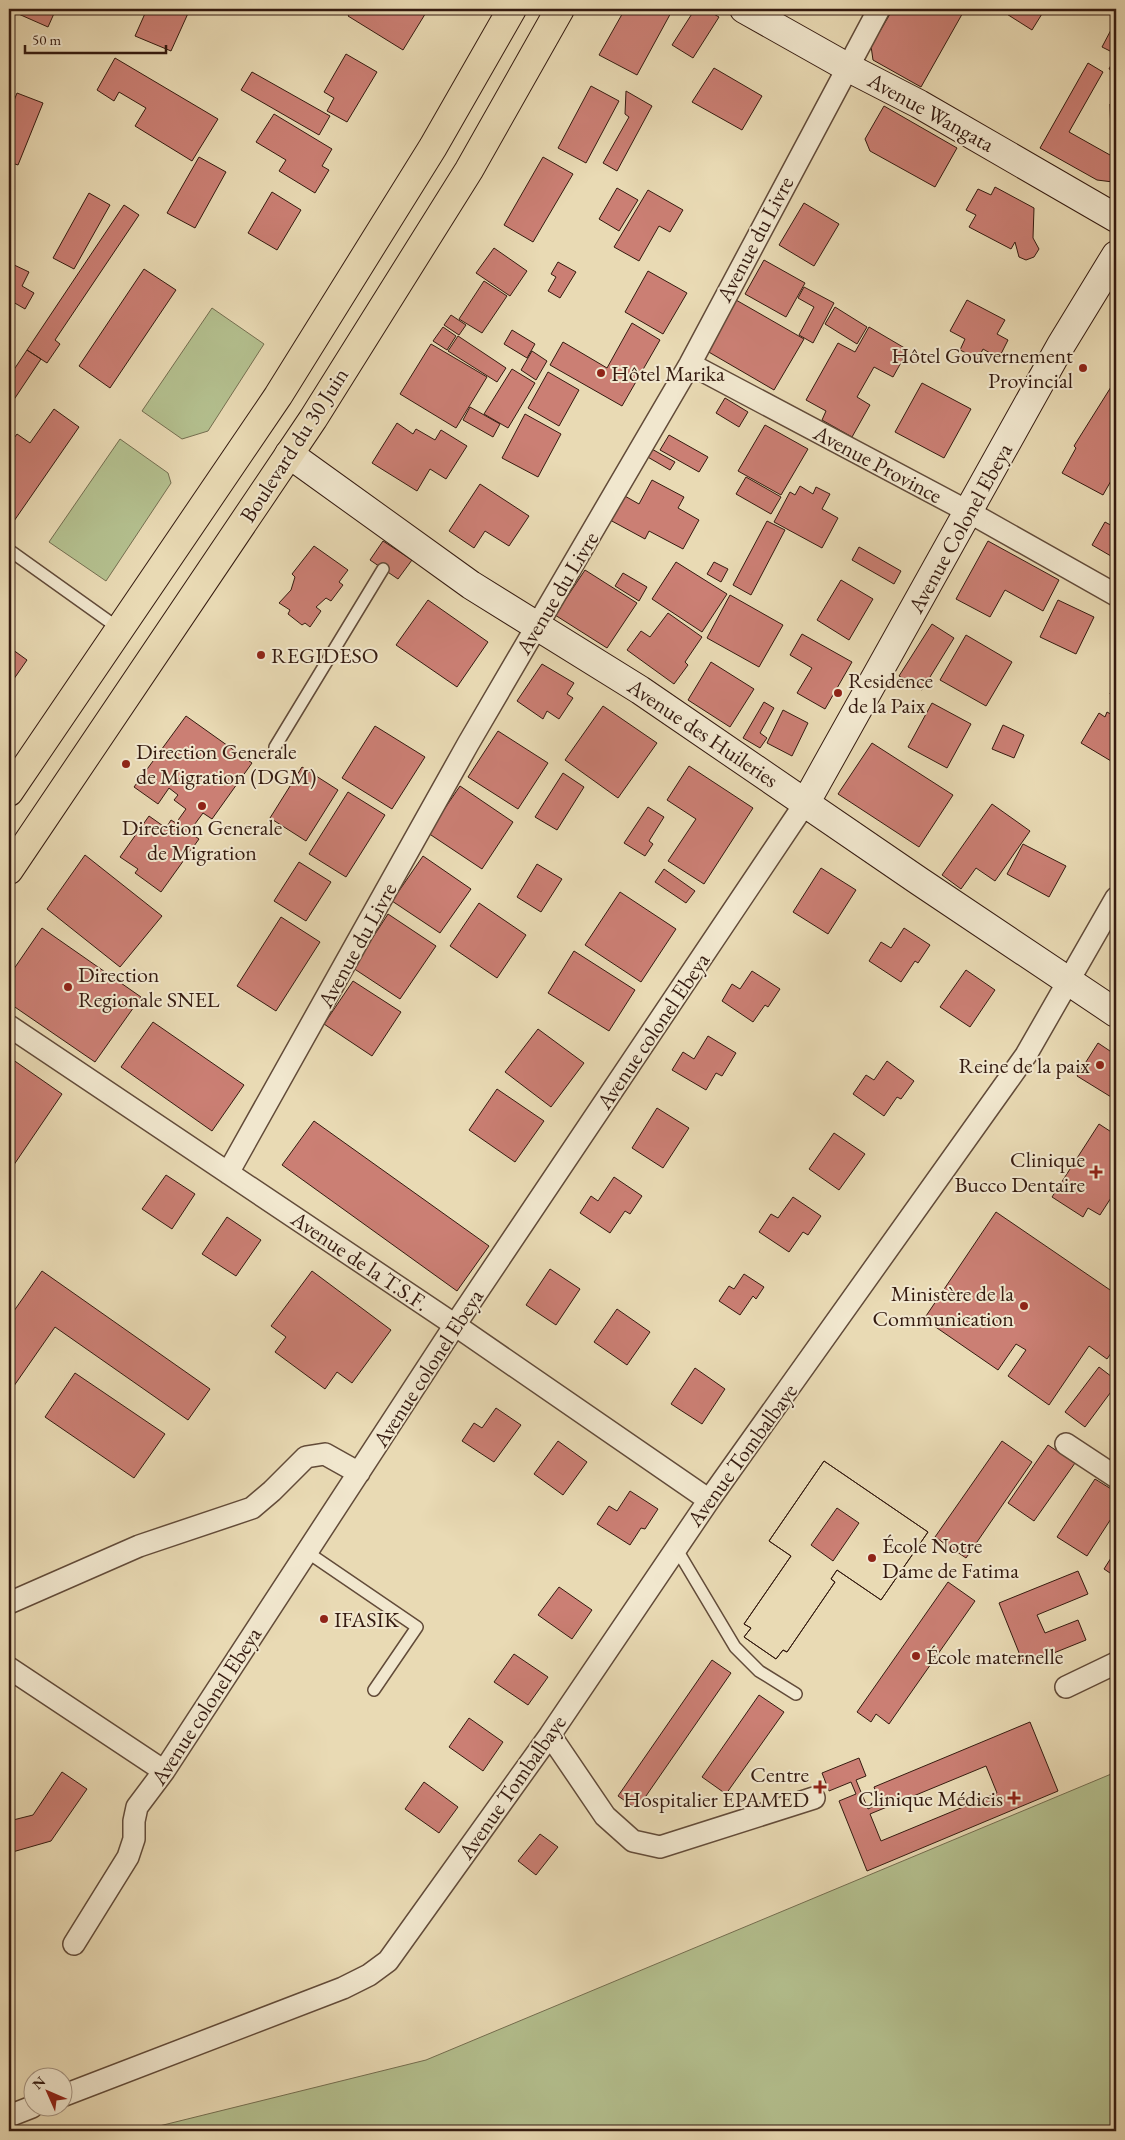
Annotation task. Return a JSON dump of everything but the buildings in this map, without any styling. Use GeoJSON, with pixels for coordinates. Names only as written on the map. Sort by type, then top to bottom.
{"type":"FeatureCollection","features":[{"type":"Feature","properties":{"kind":"main road","name":"Boulevard du 30 Juin"},"geometry":{"type":"LineString","coordinates":[[9,792],[121,630],[283,388],[433,147],[512,9]]}},
{"type":"Feature","properties":{"kind":"main road","name":"Boulevard du 30 Juin"},"geometry":{"type":"LineString","coordinates":[[9,870],[289,454],[469,170],[560,9]]}},
{"type":"Feature","properties":{"kind":"street","name":"Avenue Wangata"},"geometry":{"type":"LineString","coordinates":[[744,9],[847,67],[919,104],[1116,218]]}},
{"type":"Feature","properties":{"kind":"street","name":"Avenue du Livre"},"geometry":{"type":"LineString","coordinates":[[228,1173],[537,625],[613,499],[690,364],[879,9]]}},
{"type":"Feature","properties":{"kind":"street","name":"Avenue Colonel Ebeya"},"geometry":{"type":"LineString","coordinates":[[806,802],[1061,345],[1116,255]]}},
{"type":"Feature","properties":{"kind":"street","name":"Avenue Province"},"geometry":{"type":"LineString","coordinates":[[690,364],[969,512],[1116,595]]}},
{"type":"Feature","properties":{"kind":"street","name":"Avenue des Huileries"},"geometry":{"type":"LineString","coordinates":[[289,454],[401,544],[471,584],[647,695],[1116,1013]]}},
{"type":"Feature","properties":{"kind":"street","name":"Avenue colonel Ebeya"},"geometry":{"type":"LineString","coordinates":[[74,1944],[128,1857],[134,1839],[134,1821],[137,1807],[164,1771],[455,1325],[806,802]]}},
{"type":"Feature","properties":{"kind":"street","name":"Avenue Tombalbaye"},"geometry":{"type":"LineString","coordinates":[[72,2092],[342,1988],[369,1975],[388,1961],[550,1735],[709,1500],[1026,1055],[1116,898]]}},
{"type":"Feature","properties":{"kind":"street","name":"Avenue de la T.S.F."},"geometry":{"type":"LineString","coordinates":[[9,1026],[455,1325],[709,1500]]}},
{"type":"Feature","properties":{"kind":"street"},"geometry":{"type":"LineString","coordinates":[[1066,1444],[1116,1477]]}},
{"type":"Feature","properties":{"kind":"street"},"geometry":{"type":"LineString","coordinates":[[9,1604],[139,1546],[252,1508],[306,1457],[325,1454],[359,1473]]}},
{"type":"Feature","properties":{"kind":"street"},"geometry":{"type":"LineString","coordinates":[[1066,1687],[1116,1663]]}},
{"type":"Feature","properties":{"kind":"street"},"geometry":{"type":"LineString","coordinates":[[9,1668],[164,1771]]}},
{"type":"Feature","properties":{"kind":"street"},"geometry":{"type":"LineString","coordinates":[[550,1735],[605,1816],[633,1842],[660,1846],[814,1798]]}},
{"type":"Feature","properties":{"kind":"street"},"geometry":{"type":"LineString","coordinates":[[9,2116],[22,2111]]}},
{"type":"Feature","properties":{"kind":"lane"},"geometry":{"type":"LineString","coordinates":[[9,550],[121,630]]}},
{"type":"Feature","properties":{"kind":"lane"},"geometry":{"type":"LineString","coordinates":[[275,747],[384,569]]}},
{"type":"Feature","properties":{"kind":"lane"},"geometry":{"type":"LineString","coordinates":[[676,1548],[735,1647],[759,1671],[796,1694]]}},
{"type":"Feature","properties":{"kind":"lane"},"geometry":{"type":"LineString","coordinates":[[307,1552],[417,1627],[374,1690]]}},
{"type":"Feature","properties":{"kind":"green space"},"geometry":{"type":"Polygon","coordinates":[[[212,308],[264,344],[208,431],[182,439],[142,411],[212,308]]]}},
{"type":"Feature","properties":{"kind":"green space"},"geometry":{"type":"Polygon","coordinates":[[[120,439],[168,473],[171,483],[106,581],[49,542],[120,439]]]}},
{"type":"Feature","properties":{"kind":"green space"},"geometry":{"type":"Polygon","coordinates":[[[1116,1772],[1116,2131],[139,2131],[426,2060],[1116,1772]]]}},
{"type":"Feature","properties":{"kind":"place","name":"Hôtel Gouvernement Provincial"},"geometry":{"type":"Point","coordinates":[1083,368]}},
{"type":"Feature","properties":{"kind":"place","name":"Hôtel Marika"},"geometry":{"type":"Point","coordinates":[601,373]}},
{"type":"Feature","properties":{"kind":"place","name":"REGIDESO"},"geometry":{"type":"Point","coordinates":[261,655]}},
{"type":"Feature","properties":{"kind":"place","name":"Residence de la Paix"},"geometry":{"type":"Point","coordinates":[838,693]}},
{"type":"Feature","properties":{"kind":"place","name":"Direction Generale de Migration (DGM)"},"geometry":{"type":"Point","coordinates":[126,764]}},
{"type":"Feature","properties":{"kind":"place","name":"Direction Generale de Migration"},"geometry":{"type":"Point","coordinates":[202,806]}},
{"type":"Feature","properties":{"kind":"place","name":"Direction Regionale SNEL"},"geometry":{"type":"Point","coordinates":[68,987]}},
{"type":"Feature","properties":{"kind":"place","name":"Reine de la paix"},"geometry":{"type":"Point","coordinates":[1100,1065]}},
{"type":"Feature","properties":{"kind":"place","name":"Clinique Bucco Dentaire"},"geometry":{"type":"Point","coordinates":[1096,1172]}},
{"type":"Feature","properties":{"kind":"place","name":"Ministère de la Communication"},"geometry":{"type":"Point","coordinates":[1024,1306]}},
{"type":"Feature","properties":{"kind":"place","name":"École Notre Dame de Fatima"},"geometry":{"type":"Point","coordinates":[872,1558]}},
{"type":"Feature","properties":{"kind":"place","name":"IFASIK"},"geometry":{"type":"Point","coordinates":[324,1619]}},
{"type":"Feature","properties":{"kind":"place","name":"École maternelle"},"geometry":{"type":"Point","coordinates":[916,1656]}},
{"type":"Feature","properties":{"kind":"place","name":"Centre Hospitalier EPAMED"},"geometry":{"type":"Point","coordinates":[820,1787]}},
{"type":"Feature","properties":{"kind":"place","name":"Clinique Médicis"},"geometry":{"type":"Point","coordinates":[1014,1798]}}]}
